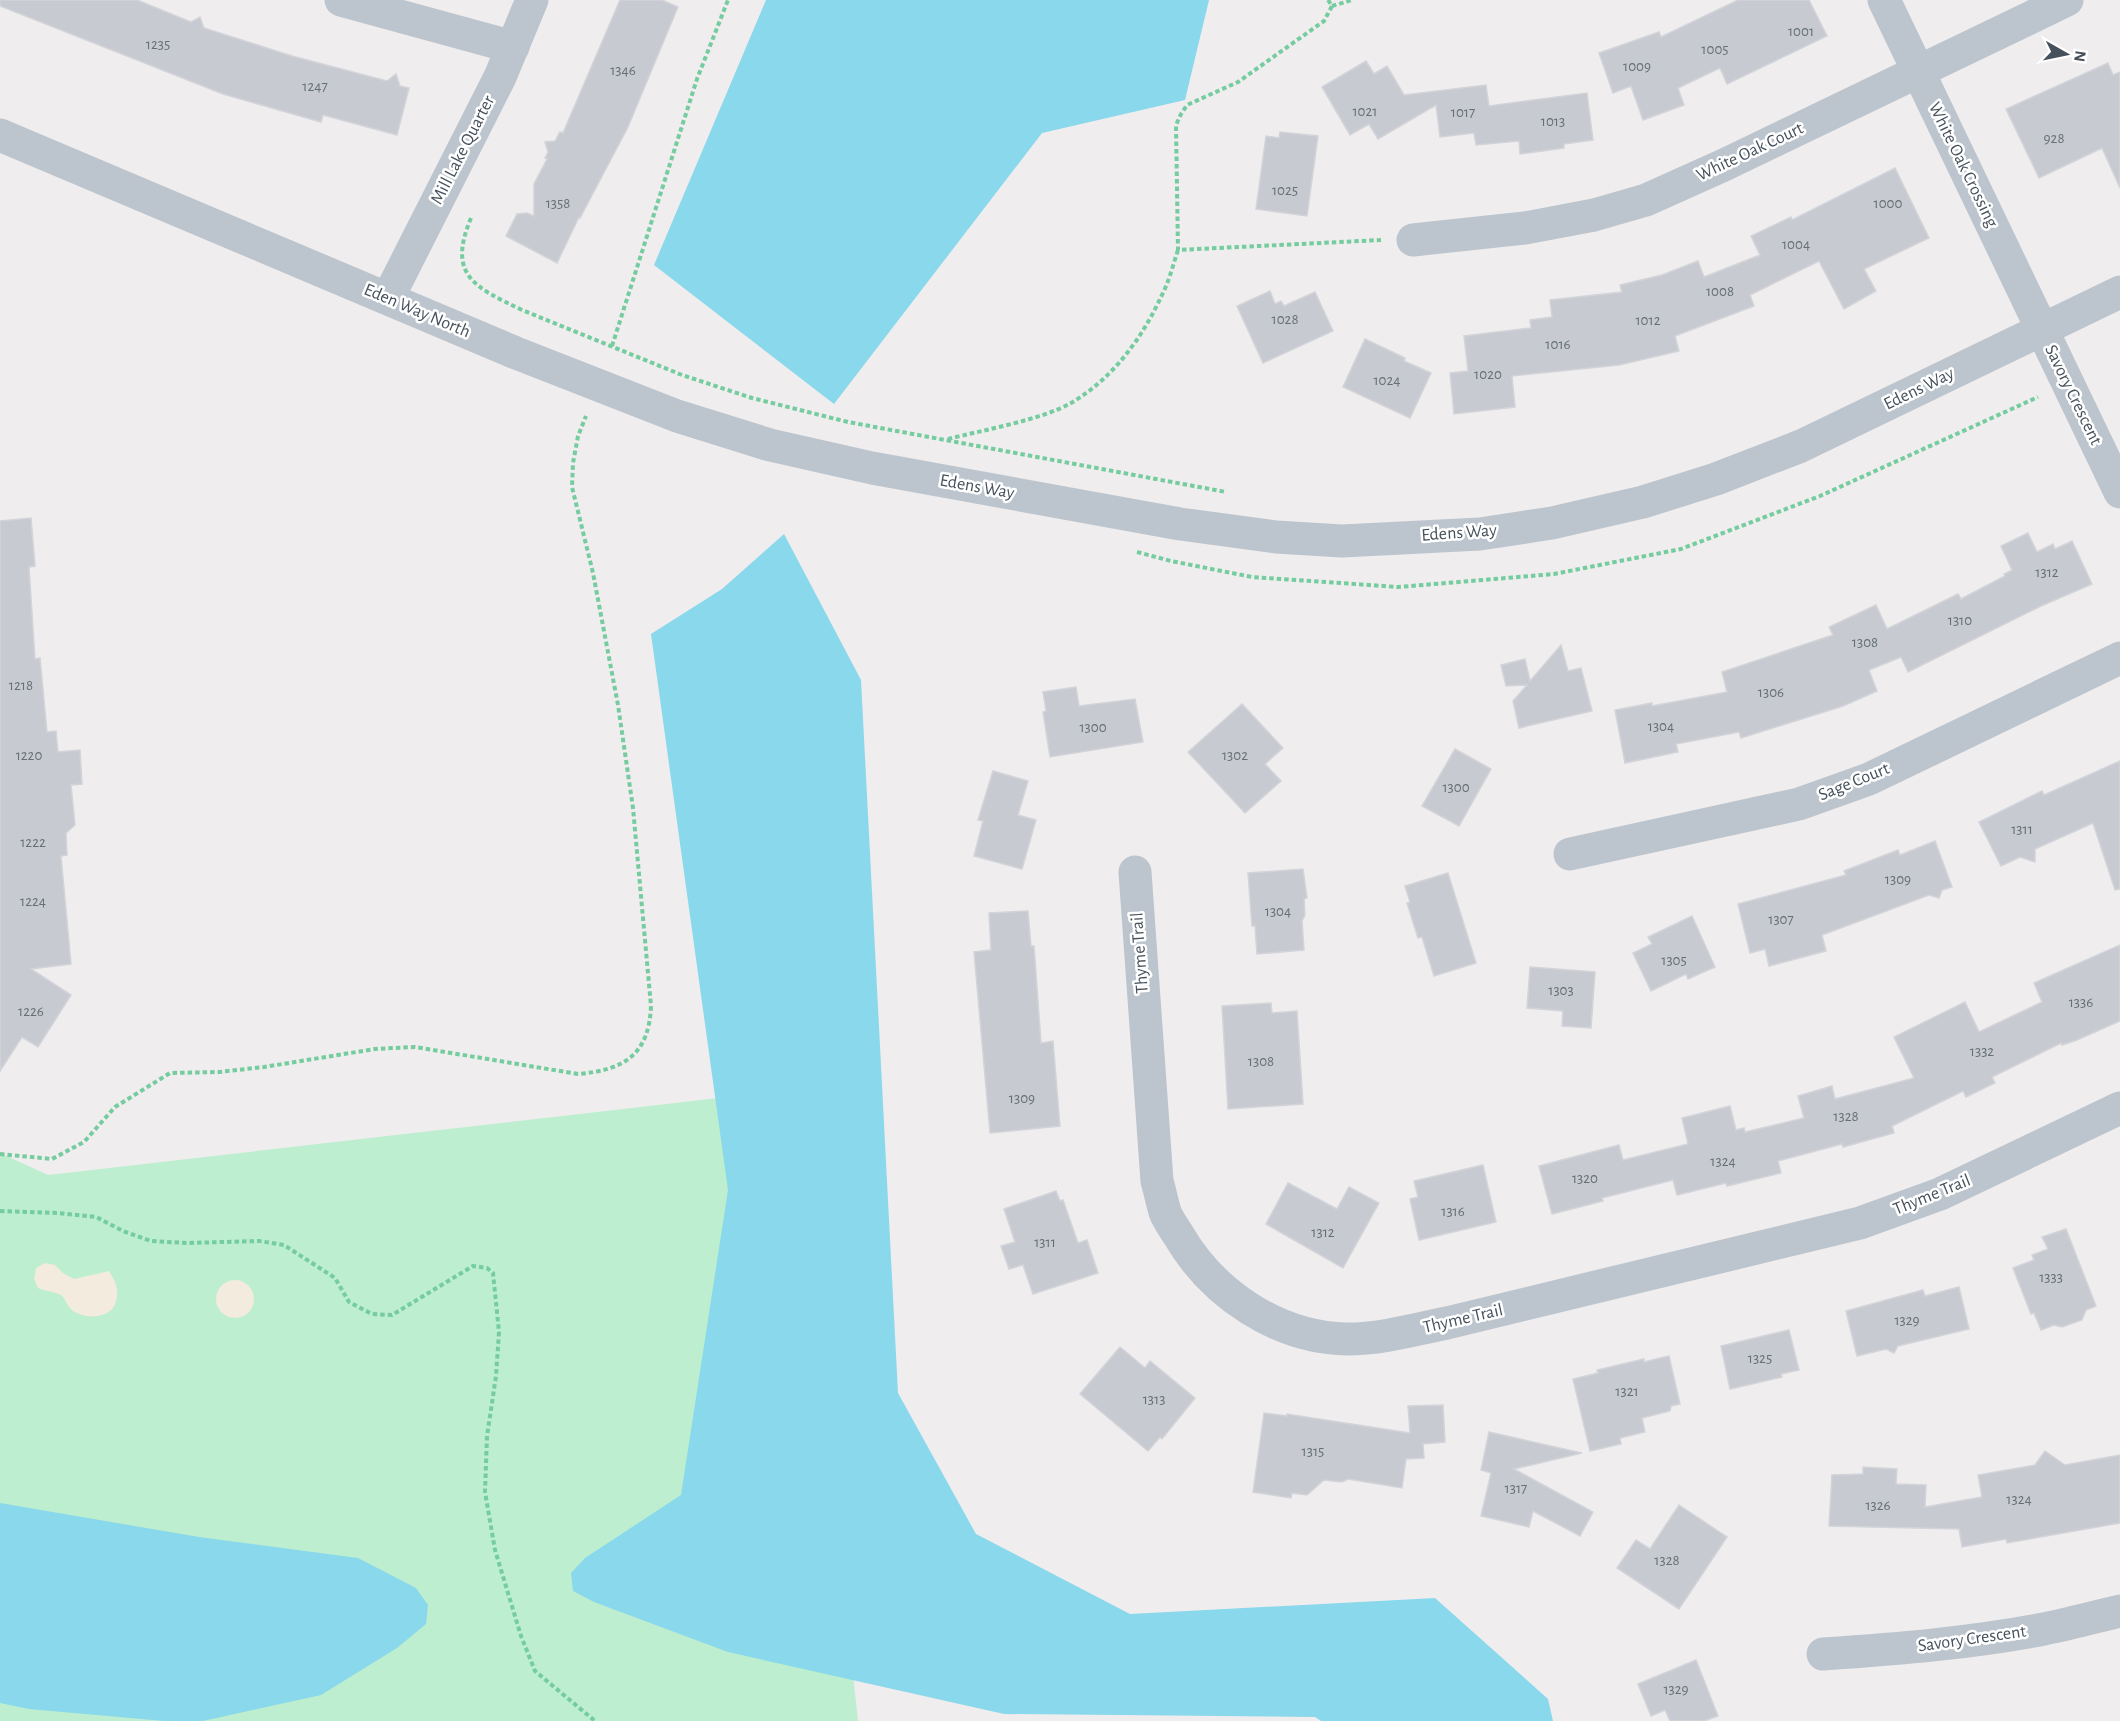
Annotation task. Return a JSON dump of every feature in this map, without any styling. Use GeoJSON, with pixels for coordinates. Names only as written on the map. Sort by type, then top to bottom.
{"type":"FeatureCollection","features":[{"type":"Feature","properties":{"kind":"street"},"geometry":{"type":"LineString","coordinates":[[341,0],[513,47]]}},
{"type":"Feature","properties":{"kind":"street","name":"Mill Lake Quarter"},"geometry":{"type":"LineString","coordinates":[[388,298],[500,77],[532,0]]}},
{"type":"Feature","properties":{"kind":"street","name":"White Oak Crossing"},"geometry":{"type":"LineString","coordinates":[[1884,0],[2042,330]]}},
{"type":"Feature","properties":{"kind":"street","name":"White Oak Court"},"geometry":{"type":"LineString","coordinates":[[1413,240],[1526,228],[1594,215],[1646,200],[1918,73],[2067,0]]}},
{"type":"Feature","properties":{"kind":"street","name":"Eden Way North"},"geometry":{"type":"LineString","coordinates":[[0,135],[516,352],[677,416],[770,445],[843,461]]}},
{"type":"Feature","properties":{"kind":"street"},"geometry":{"type":"LineString","coordinates":[[2042,330],[2120,292]]}},
{"type":"Feature","properties":{"kind":"street","name":"Edens Way"},"geometry":{"type":"LineString","coordinates":[[843,461],[1180,524],[1276,537],[1342,541],[1480,534],[1552,523],[1643,502],[1716,479],[1802,446],[2042,330]]}},
{"type":"Feature","properties":{"kind":"street","name":"Savory Crescent"},"geometry":{"type":"LineString","coordinates":[[2042,330],[2120,492]]}},
{"type":"Feature","properties":{"kind":"street","name":"Sage Court"},"geometry":{"type":"LineString","coordinates":[[1570,854],[1799,804],[1869,779],[2120,658]]}},
{"type":"Feature","properties":{"kind":"street","name":"Thyme Trail"},"geometry":{"type":"LineString","coordinates":[[1135,872],[1157,1181],[1166,1213],[1190,1254],[1216,1284],[1245,1308],[1287,1327],[1322,1336],[1345,1339],[1379,1338],[1860,1222],[1940,1194],[2120,1108]]}},
{"type":"Feature","properties":{"kind":"street","name":"Savory Crescent"},"geometry":{"type":"LineString","coordinates":[[1823,1654],[1889,1650],[1973,1640],[2044,1629],[2120,1611]]}},
{"type":"Feature","properties":{"kind":"path"},"geometry":{"type":"LineString","coordinates":[[612,346],[697,79],[728,0]]}},
{"type":"Feature","properties":{"kind":"path"},"geometry":{"type":"LineString","coordinates":[[1328,0],[1332,6]]}},
{"type":"Feature","properties":{"kind":"path"},"geometry":{"type":"LineString","coordinates":[[946,440],[1033,417],[1069,404],[1106,379],[1135,343],[1162,296],[1178,250],[1176,125],[1181,114],[1187,105],[1238,82],[1302,38],[1324,21],[1332,6],[1352,0]]}},
{"type":"Feature","properties":{"kind":"path"},"geometry":{"type":"LineString","coordinates":[[471,218],[464,234],[461,251],[465,271],[477,286],[522,310],[682,375],[752,398],[848,422],[1226,492]]}},
{"type":"Feature","properties":{"kind":"path"},"geometry":{"type":"LineString","coordinates":[[1178,250],[1365,240]]}},
{"type":"Feature","properties":{"kind":"path"},"geometry":{"type":"LineString","coordinates":[[1130,550],[1171,561],[1252,577],[1398,587],[1554,574],[1681,549],[1820,496],[2038,397]]}},
{"type":"Feature","properties":{"kind":"path"},"geometry":{"type":"LineString","coordinates":[[0,1154],[52,1159],[84,1142],[115,1107],[170,1073],[231,1070],[375,1049],[415,1047],[578,1074],[615,1068],[633,1055],[644,1043],[650,1026],[651,1006],[633,808],[618,705],[595,584],[572,486],[578,436],[585,416],[595,419]]}},
{"type":"Feature","properties":{"kind":"path"},"geometry":{"type":"LineString","coordinates":[[0,1210],[96,1217],[123,1231],[151,1241],[187,1243],[259,1241],[284,1245],[335,1278],[349,1302],[372,1314],[392,1315],[473,1266],[487,1268],[493,1274],[499,1332],[496,1376],[487,1436],[485,1492],[495,1550],[521,1636],[535,1671],[595,1721]]}},
{"type":"Feature","properties":{"kind":"green space"},"geometry":{"type":"Polygon","coordinates":[[[789,1090],[858,1721],[0,1721],[0,1153],[48,1175],[789,1090]]]}},
{"type":"Feature","properties":{"kind":"sand"},"geometry":{"type":"Polygon","coordinates":[[[45,1263],[55,1265],[74,1279],[109,1271],[117,1289],[113,1308],[103,1315],[83,1315],[72,1310],[61,1295],[38,1288],[34,1279],[36,1268],[45,1263]]]}},
{"type":"Feature","properties":{"kind":"sand"},"geometry":{"type":"Polygon","coordinates":[[[235,1280],[249,1285],[254,1299],[249,1313],[235,1318],[221,1313],[216,1299],[221,1285],[235,1280]]]}},
{"type":"Feature","properties":{"kind":"water"},"geometry":{"type":"Polygon","coordinates":[[[766,0],[1209,0],[1185,100],[1042,133],[834,404],[654,265],[766,0]]]}},
{"type":"Feature","properties":{"kind":"water"},"geometry":{"type":"Polygon","coordinates":[[[784,534],[861,680],[898,1393],[976,1534],[1130,1614],[1435,1598],[1548,1699],[1553,1721],[1321,1721],[1315,1717],[1004,1714],[728,1652],[594,1602],[573,1591],[571,1573],[585,1558],[681,1495],[728,1190],[651,634],[722,589],[784,534]]]}},
{"type":"Feature","properties":{"kind":"water"},"geometry":{"type":"Polygon","coordinates":[[[0,1503],[199,1537],[358,1558],[416,1588],[428,1605],[426,1624],[397,1648],[321,1695],[203,1721],[164,1721],[29,1709],[0,1703],[0,1503]]]}},
{"type":"Feature","properties":{"kind":"building"},"geometry":{"type":"Polygon","coordinates":[[[0,0],[137,0],[191,22],[200,17],[204,28],[292,56],[387,81],[396,74],[400,86],[409,88],[397,135],[323,115],[321,122],[223,94],[0,6],[0,0]]]}},
{"type":"Feature","properties":{"kind":"building"},"geometry":{"type":"Polygon","coordinates":[[[620,0],[662,0],[678,7],[628,127],[557,263],[506,236],[517,214],[527,213],[534,216],[534,184],[547,159],[545,158],[548,152],[545,142],[555,141],[560,132],[563,133],[620,0]]]}},
{"type":"Feature","properties":{"kind":"building"},"geometry":{"type":"Polygon","coordinates":[[[1738,0],[1809,0],[1827,36],[1727,84],[1720,68],[1678,88],[1684,105],[1643,120],[1631,86],[1613,93],[1599,53],[1659,32],[1661,37],[1738,0]]]}},
{"type":"Feature","properties":{"kind":"building"},"geometry":{"type":"Polygon","coordinates":[[[1366,61],[1374,74],[1387,66],[1404,95],[1486,85],[1489,106],[1587,93],[1593,140],[1564,144],[1564,148],[1520,154],[1519,141],[1476,145],[1474,133],[1440,137],[1436,105],[1378,139],[1369,124],[1350,135],[1322,87],[1366,61]]]}},
{"type":"Feature","properties":{"kind":"building"},"geometry":{"type":"Polygon","coordinates":[[[2108,63],[2113,75],[2120,72],[2120,188],[2102,148],[2039,178],[2006,109],[2108,63]]]}},
{"type":"Feature","properties":{"kind":"building"},"geometry":{"type":"Polygon","coordinates":[[[1280,132],[1318,136],[1307,216],[1256,209],[1266,136],[1279,138],[1280,132]]]}},
{"type":"Feature","properties":{"kind":"building"},"geometry":{"type":"Polygon","coordinates":[[[1895,168],[1929,238],[1864,269],[1876,291],[1844,309],[1819,261],[1750,295],[1754,306],[1675,336],[1679,351],[1619,365],[1512,376],[1515,407],[1454,414],[1450,373],[1468,371],[1464,336],[1531,328],[1530,320],[1552,317],[1550,300],[1622,292],[1620,285],[1662,275],[1698,261],[1704,277],[1760,255],[1751,236],[1791,217],[1792,220],[1895,168]]]}},
{"type":"Feature","properties":{"kind":"building"},"geometry":{"type":"Polygon","coordinates":[[[1270,291],[1275,304],[1281,301],[1284,306],[1315,292],[1333,331],[1263,363],[1237,306],[1270,291]]]}},
{"type":"Feature","properties":{"kind":"building"},"geometry":{"type":"Polygon","coordinates":[[[1365,339],[1431,373],[1410,418],[1343,387],[1365,339]]]}},
{"type":"Feature","properties":{"kind":"building"},"geometry":{"type":"Polygon","coordinates":[[[31,518],[35,566],[29,567],[35,659],[40,658],[47,732],[56,731],[58,752],[80,750],[82,784],[71,785],[75,825],[66,833],[67,855],[61,856],[71,964],[31,969],[71,995],[38,1047],[22,1037],[0,1071],[0,521],[31,518]]]}},
{"type":"Feature","properties":{"kind":"building"},"geometry":{"type":"Polygon","coordinates":[[[2028,533],[2037,552],[2053,544],[2055,549],[2072,541],[2092,584],[2041,606],[1908,672],[1901,657],[1869,670],[1877,691],[1843,706],[1741,738],[1739,732],[1676,744],[1678,752],[1625,763],[1615,710],[1652,703],[1652,706],[1727,692],[1722,672],[1833,635],[1829,627],[1876,605],[1887,629],[1958,594],[1961,599],[2012,570],[2001,546],[2028,533]]]}},
{"type":"Feature","properties":{"kind":"building"},"geometry":{"type":"Polygon","coordinates":[[[1561,645],[1568,671],[1581,668],[1592,711],[1519,728],[1513,701],[1527,685],[1506,686],[1501,665],[1525,659],[1530,681],[1561,645]]]}},
{"type":"Feature","properties":{"kind":"building"},"geometry":{"type":"Polygon","coordinates":[[[1076,687],[1079,706],[1135,699],[1143,742],[1050,757],[1043,712],[1046,711],[1043,692],[1076,687]]]}},
{"type":"Feature","properties":{"kind":"building"},"geometry":{"type":"Polygon","coordinates":[[[1242,704],[1283,748],[1265,764],[1281,781],[1245,813],[1188,752],[1242,704]]]}},
{"type":"Feature","properties":{"kind":"building"},"geometry":{"type":"Polygon","coordinates":[[[1455,749],[1491,769],[1459,826],[1422,806],[1455,749]]]}},
{"type":"Feature","properties":{"kind":"building"},"geometry":{"type":"Polygon","coordinates":[[[2120,761],[2120,889],[2115,890],[2093,823],[2035,849],[2035,862],[2020,857],[2001,866],[1979,822],[2042,791],[2044,795],[2120,761]]]}},
{"type":"Feature","properties":{"kind":"building"},"geometry":{"type":"Polygon","coordinates":[[[993,771],[1028,781],[1018,815],[1036,820],[1022,869],[974,856],[983,821],[978,820],[993,771]]]}},
{"type":"Feature","properties":{"kind":"building"},"geometry":{"type":"Polygon","coordinates":[[[1935,841],[1952,887],[1942,890],[1939,898],[1929,895],[1822,935],[1826,951],[1769,966],[1765,949],[1750,953],[1738,904],[1846,875],[1844,871],[1898,850],[1900,855],[1935,841]]]}},
{"type":"Feature","properties":{"kind":"building"},"geometry":{"type":"Polygon","coordinates":[[[1303,869],[1307,898],[1304,899],[1305,915],[1302,921],[1304,950],[1257,954],[1255,926],[1252,926],[1248,873],[1303,869]]]}},
{"type":"Feature","properties":{"kind":"building"},"geometry":{"type":"Polygon","coordinates":[[[1448,873],[1476,963],[1434,976],[1422,937],[1418,938],[1407,903],[1410,902],[1405,886],[1448,873]]]}},
{"type":"Feature","properties":{"kind":"building"},"geometry":{"type":"Polygon","coordinates":[[[1028,911],[1031,946],[1034,946],[1041,1043],[1053,1041],[1060,1126],[990,1133],[974,952],[991,950],[989,913],[1028,911]]]}},
{"type":"Feature","properties":{"kind":"building"},"geometry":{"type":"Polygon","coordinates":[[[1692,916],[1715,967],[1688,979],[1686,974],[1651,991],[1633,953],[1652,944],[1648,937],[1692,916]]]}},
{"type":"Feature","properties":{"kind":"building"},"geometry":{"type":"Polygon","coordinates":[[[2120,945],[2120,1021],[2077,1040],[2062,1045],[2061,1043],[1992,1077],[1995,1083],[1966,1097],[1963,1091],[1892,1126],[1894,1133],[1778,1161],[1781,1173],[1727,1186],[1726,1183],[1677,1195],[1673,1180],[1602,1198],[1603,1201],[1552,1214],[1539,1166],[1619,1145],[1623,1160],[1688,1144],[1682,1118],[1730,1106],[1736,1130],[1744,1128],[1745,1132],[1804,1118],[1798,1096],[1832,1086],[1835,1099],[1914,1078],[1894,1037],[1965,1002],[1979,1032],[2042,1002],[2034,983],[2120,945]]]}},
{"type":"Feature","properties":{"kind":"building"},"geometry":{"type":"Polygon","coordinates":[[[1530,967],[1595,972],[1591,1028],[1562,1026],[1563,1011],[1527,1008],[1530,967]]]}},
{"type":"Feature","properties":{"kind":"building"},"geometry":{"type":"Polygon","coordinates":[[[1271,1003],[1272,1013],[1297,1011],[1303,1104],[1228,1109],[1222,1006],[1271,1003]]]}},
{"type":"Feature","properties":{"kind":"building"},"geometry":{"type":"Polygon","coordinates":[[[1483,1165],[1496,1222],[1419,1240],[1410,1199],[1418,1197],[1414,1181],[1483,1165]]]}},
{"type":"Feature","properties":{"kind":"building"},"geometry":{"type":"Polygon","coordinates":[[[1288,1183],[1337,1209],[1349,1187],[1379,1203],[1343,1268],[1266,1224],[1288,1183]]]}},
{"type":"Feature","properties":{"kind":"building"},"geometry":{"type":"Polygon","coordinates":[[[1056,1191],[1060,1201],[1063,1200],[1078,1243],[1087,1240],[1098,1273],[1033,1294],[1023,1265],[1009,1269],[1001,1246],[1015,1242],[1004,1209],[1056,1191]]]}},
{"type":"Feature","properties":{"kind":"building"},"geometry":{"type":"Polygon","coordinates":[[[2066,1229],[2096,1306],[2086,1310],[2082,1320],[2062,1327],[2054,1325],[2041,1330],[2034,1313],[2031,1314],[2013,1268],[2034,1260],[2032,1255],[2048,1249],[2042,1237],[2066,1229]]]}},
{"type":"Feature","properties":{"kind":"building"},"geometry":{"type":"Polygon","coordinates":[[[1959,1287],[1969,1329],[1898,1346],[1894,1353],[1886,1349],[1857,1356],[1846,1311],[1923,1290],[1925,1296],[1959,1287]]]}},
{"type":"Feature","properties":{"kind":"building"},"geometry":{"type":"Polygon","coordinates":[[[1789,1330],[1799,1370],[1781,1374],[1782,1377],[1730,1389],[1721,1346],[1789,1330]]]}},
{"type":"Feature","properties":{"kind":"building"},"geometry":{"type":"Polygon","coordinates":[[[1120,1347],[1145,1368],[1150,1361],[1195,1398],[1162,1439],[1160,1437],[1148,1451],[1080,1394],[1120,1347]]]}},
{"type":"Feature","properties":{"kind":"building"},"geometry":{"type":"Polygon","coordinates":[[[1669,1356],[1680,1404],[1671,1406],[1670,1411],[1642,1418],[1645,1432],[1620,1438],[1621,1444],[1590,1451],[1573,1379],[1598,1373],[1597,1370],[1644,1359],[1644,1362],[1669,1356]]]}},
{"type":"Feature","properties":{"kind":"building"},"geometry":{"type":"Polygon","coordinates":[[[1443,1405],[1445,1442],[1423,1444],[1424,1458],[1406,1459],[1402,1488],[1348,1479],[1342,1482],[1324,1480],[1307,1495],[1292,1493],[1291,1498],[1253,1492],[1264,1413],[1287,1416],[1287,1414],[1410,1433],[1408,1406],[1443,1405]]]}},
{"type":"Feature","properties":{"kind":"building"},"geometry":{"type":"Polygon","coordinates":[[[1489,1432],[1582,1453],[1514,1469],[1593,1512],[1580,1536],[1533,1511],[1529,1527],[1481,1516],[1491,1473],[1481,1470],[1489,1432]]]}},
{"type":"Feature","properties":{"kind":"building"},"geometry":{"type":"Polygon","coordinates":[[[2045,1451],[2065,1465],[2120,1455],[2120,1523],[2007,1543],[2006,1539],[1962,1547],[1959,1529],[1829,1526],[1832,1475],[1863,1474],[1863,1467],[1897,1469],[1896,1484],[1926,1485],[1925,1507],[1982,1497],[1978,1475],[2035,1465],[2045,1451]]]}},
{"type":"Feature","properties":{"kind":"building"},"geometry":{"type":"Polygon","coordinates":[[[1679,1505],[1727,1537],[1679,1609],[1617,1568],[1636,1540],[1650,1549],[1679,1505]]]}},
{"type":"Feature","properties":{"kind":"building"},"geometry":{"type":"Polygon","coordinates":[[[1696,1660],[1718,1716],[1704,1721],[1670,1721],[1665,1710],[1651,1716],[1638,1684],[1696,1660]]]}}]}
